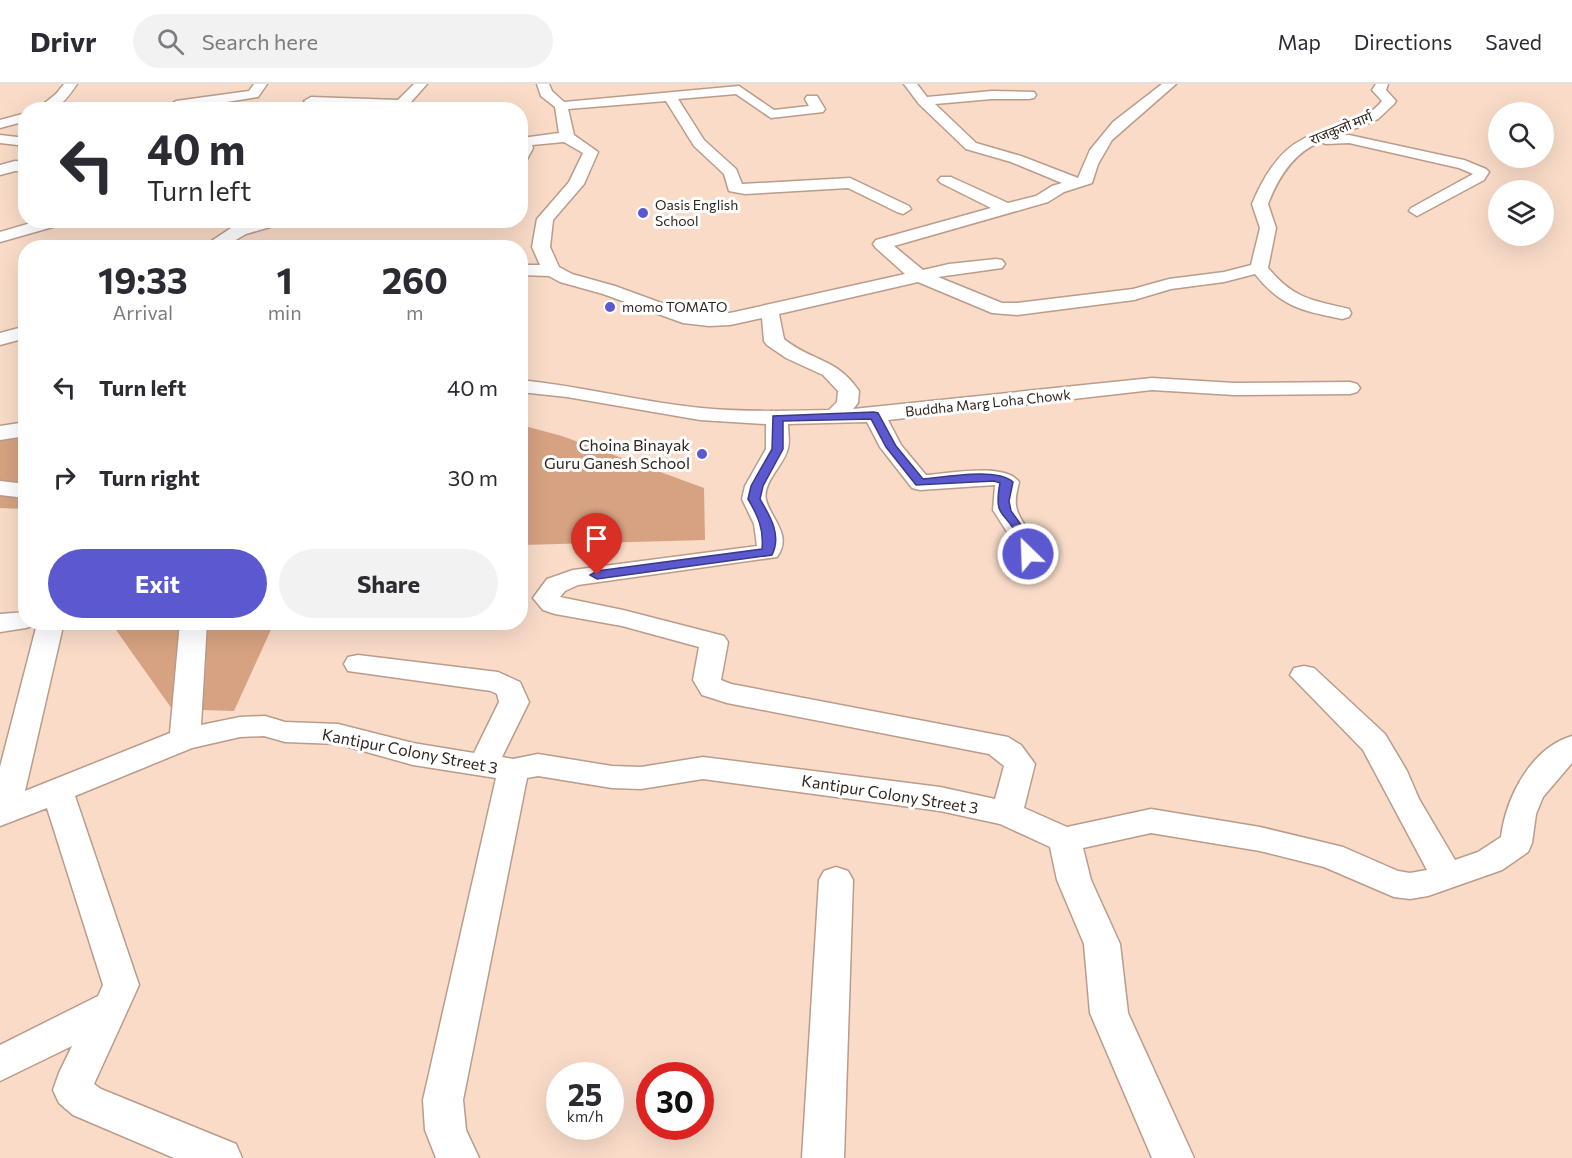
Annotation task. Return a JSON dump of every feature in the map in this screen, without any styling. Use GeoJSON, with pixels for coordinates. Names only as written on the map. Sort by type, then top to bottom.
{"type":"FeatureCollection","features":[{"type":"Feature","properties":{"kind":"street"},"geometry":{"type":"LineString","coordinates":[[54,102],[61,97],[71,84]]}},
{"type":"Feature","properties":{"kind":"street"},"geometry":{"type":"LineString","coordinates":[[197,102],[253,94],[261,84]]}},
{"type":"Feature","properties":{"kind":"street"},"geometry":{"type":"LineString","coordinates":[[403,102],[421,84]]}},
{"type":"Feature","properties":{"kind":"street"},"geometry":{"type":"LineString","coordinates":[[543,84],[546,93],[561,106],[567,137]]}},
{"type":"Feature","properties":{"kind":"street"},"geometry":{"type":"LineString","coordinates":[[910,84],[963,139],[976,148],[1016,159],[1078,184]]}},
{"type":"Feature","properties":{"kind":"street"},"geometry":{"type":"LineString","coordinates":[[1170,84],[1108,134],[1088,166],[1087,180],[1058,189],[1042,199],[882,244],[907,268],[920,276],[999,309],[1017,309],[1134,294],[1169,284],[1224,277],[1259,268],[1284,297],[1313,307],[1342,313]]}},
{"type":"Feature","properties":{"kind":"street","name":"राजकुलो मार्ग"},"geometry":{"type":"LineString","coordinates":[[1259,268],[1269,225],[1268,215],[1260,204],[1271,177],[1304,143],[1377,114],[1389,100],[1379,90],[1382,84]]}},
{"type":"Feature","properties":{"kind":"street"},"geometry":{"type":"LineString","coordinates":[[924,101],[990,89],[1029,95]]}},
{"type":"Feature","properties":{"kind":"street"},"geometry":{"type":"LineString","coordinates":[[561,106],[739,90],[767,113],[784,114],[818,109],[812,99]]}},
{"type":"Feature","properties":{"kind":"street"},"geometry":{"type":"LineString","coordinates":[[670,97],[699,143],[731,172],[735,188],[850,183],[903,209]]}},
{"type":"Feature","properties":{"kind":"street"},"geometry":{"type":"LineString","coordinates":[[311,101],[326,102]]}},
{"type":"Feature","properties":{"kind":"street"},"geometry":{"type":"LineString","coordinates":[[784,114],[792,126]]}},
{"type":"Feature","properties":{"kind":"street"},"geometry":{"type":"LineString","coordinates":[[0,124],[18,119]]}},
{"type":"Feature","properties":{"kind":"street"},"geometry":{"type":"LineString","coordinates":[[528,141],[567,137],[591,152],[576,184],[545,219],[541,247],[553,271]]}},
{"type":"Feature","properties":{"kind":"street"},"geometry":{"type":"LineString","coordinates":[[0,139],[18,141]]}},
{"type":"Feature","properties":{"kind":"street"},"geometry":{"type":"LineString","coordinates":[[1304,143],[1349,139],[1464,165],[1481,172],[1479,177],[1417,211]]}},
{"type":"Feature","properties":{"kind":"street"},"geometry":{"type":"LineString","coordinates":[[0,170],[18,166]]}},
{"type":"Feature","properties":{"kind":"street"},"geometry":{"type":"LineString","coordinates":[[946,180],[1007,209]]}},
{"type":"Feature","properties":{"kind":"street"},"geometry":{"type":"LineString","coordinates":[[0,237],[32,228]]}},
{"type":"Feature","properties":{"kind":"street"},"geometry":{"type":"LineString","coordinates":[[222,240],[248,228]]}},
{"type":"Feature","properties":{"kind":"street"},"geometry":{"type":"LineString","coordinates":[[528,270],[553,271],[566,278],[609,290],[683,317],[710,320],[730,319],[864,291],[949,269],[996,264]]}},
{"type":"Feature","properties":{"kind":"street"},"geometry":{"type":"LineString","coordinates":[[769,310],[774,329],[774,341],[782,349],[830,369],[849,391],[847,403],[836,415]]}},
{"type":"Feature","properties":{"kind":"street"},"geometry":{"type":"LineString","coordinates":[[0,339],[18,334]]}},
{"type":"Feature","properties":{"kind":"street","name":"Buddha Marg Loha Chowk"},"geometry":{"type":"LineString","coordinates":[[528,387],[567,391],[700,414],[777,418],[874,415],[1152,384],[1234,389],[1350,388]]}},
{"type":"Feature","properties":{"kind":"street"},"geometry":{"type":"LineString","coordinates":[[874,415],[891,447],[920,483],[995,477],[1007,482],[1003,501],[1005,511],[1024,537],[1028,554],[1018,572]]}},
{"type":"Feature","properties":{"kind":"street"},"geometry":{"type":"LineString","coordinates":[[777,418],[777,449],[757,486],[754,499],[765,518],[770,534],[768,552],[573,578],[551,589],[546,598],[564,608],[623,618],[714,642],[707,680],[712,688],[997,745],[1010,753],[1020,764],[1007,814]]}},
{"type":"Feature","properties":{"kind":"street"},"geometry":{"type":"LineString","coordinates":[[0,433],[18,430]]}},
{"type":"Feature","properties":{"kind":"street"},"geometry":{"type":"LineString","coordinates":[[0,488],[18,490]]}},
{"type":"Feature","properties":{"kind":"street"},"geometry":{"type":"LineString","coordinates":[[0,623],[18,621]]}},
{"type":"Feature","properties":{"kind":"street"},"geometry":{"type":"LineString","coordinates":[[2,814],[49,630]]}},
{"type":"Feature","properties":{"kind":"street"},"geometry":{"type":"LineString","coordinates":[[185,739],[193,630]]}},
{"type":"Feature","properties":{"kind":"street"},"geometry":{"type":"LineString","coordinates":[[358,664],[498,682],[510,689],[514,702],[498,767],[443,1100],[443,1124],[448,1142],[458,1158]]}},
{"type":"Feature","properties":{"kind":"street"},"geometry":{"type":"LineString","coordinates":[[1304,675],[1374,742],[1392,771],[1404,800],[1448,877]]}},
{"type":"Feature","properties":{"kind":"street","name":"Kantipur Colony Street 3"},"geometry":{"type":"LineString","coordinates":[[2,814],[185,739],[240,727],[265,726],[285,732],[338,734],[413,754],[498,767],[538,765],[612,777],[641,778],[703,768],[940,799],[1007,814],[1065,840]]}},
{"type":"Feature","properties":{"kind":"street"},"geometry":{"type":"LineString","coordinates":[[1173,1158],[1109,1013],[1102,944],[1074,880],[1065,840],[1151,821],[1260,839],[1331,856],[1394,884],[1410,886],[1448,877],[1490,861],[1516,843],[1520,814],[1529,791],[1559,756],[1572,747]]}},
{"type":"Feature","properties":{"kind":"street"},"geometry":{"type":"LineString","coordinates":[[58,791],[121,985],[78,1073],[73,1090],[87,1102],[221,1158]]}},
{"type":"Feature","properties":{"kind":"street"},"geometry":{"type":"LineString","coordinates":[[823,1158],[836,880]]}},
{"type":"Feature","properties":{"kind":"street"},"geometry":{"type":"LineString","coordinates":[[0,1065],[112,1007]]}},
{"type":"Feature","properties":{"kind":"shaded area"},"geometry":{"type":"Polygon","coordinates":[[[528,427],[562,436],[704,488],[705,540],[528,545],[528,427]]]}},
{"type":"Feature","properties":{"kind":"shaded area"},"geometry":{"type":"Polygon","coordinates":[[[18,431],[18,509],[0,508],[0,435],[18,431]]]}},
{"type":"Feature","properties":{"kind":"shaded area"},"geometry":{"type":"Polygon","coordinates":[[[116,630],[271,630],[234,711],[172,709],[116,630]]]}},
{"type":"Feature","properties":{"kind":"place","name":"Oasis English School"},"geometry":{"type":"Point","coordinates":[643,213]}},
{"type":"Feature","properties":{"kind":"place","name":"momo TOMATO"},"geometry":{"type":"Point","coordinates":[610,307]}},
{"type":"Feature","properties":{"kind":"place","name":"Choina Binayak Guru Ganesh School"},"geometry":{"type":"Point","coordinates":[702,454]}},
{"type":"Feature","properties":{"kind":"route"},"geometry":{"type":"LineString","coordinates":[[597,575],[768,552],[770,534],[765,518],[754,499],[757,486],[777,449],[777,418],[836,415],[874,415],[891,447],[920,483],[995,477],[1007,482],[1003,501],[1005,511],[1024,537],[1028,554]]}}]}
